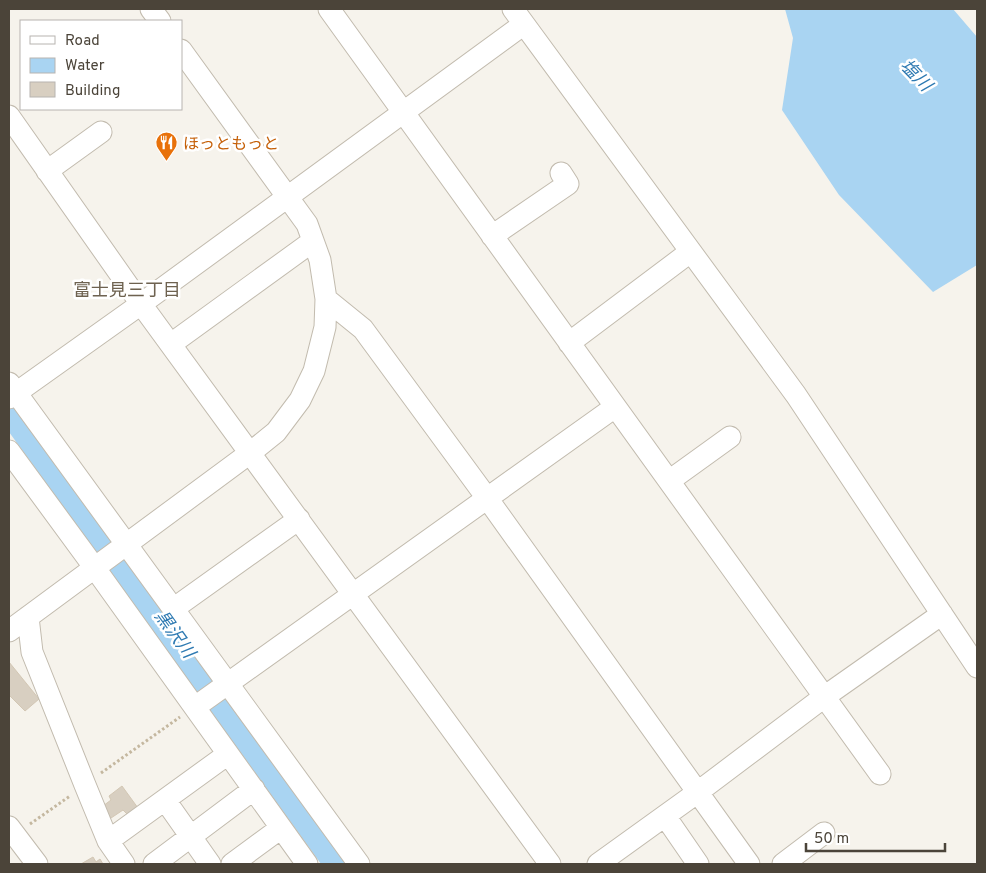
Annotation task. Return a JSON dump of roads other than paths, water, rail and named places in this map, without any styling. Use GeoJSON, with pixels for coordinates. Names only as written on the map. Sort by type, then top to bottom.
{"type":"FeatureCollection","features":[{"type":"Feature","properties":{"kind":"street"},"geometry":{"type":"LineString","coordinates":[[151,9],[159,20]]}},
{"type":"Feature","properties":{"kind":"street"},"geometry":{"type":"LineString","coordinates":[[329,9],[880,774]]}},
{"type":"Feature","properties":{"kind":"street"},"geometry":{"type":"LineString","coordinates":[[360,864],[126,544],[11,391],[141,304],[288,197],[403,112],[519,17],[796,395],[977,666]]}},
{"type":"Feature","properties":{"kind":"street"},"geometry":{"type":"LineString","coordinates":[[9,631],[276,432],[300,400],[314,372],[325,327],[326,299],[320,260],[314,241],[307,224],[182,51]]}},
{"type":"Feature","properties":{"kind":"street"},"geometry":{"type":"LineString","coordinates":[[9,116],[141,304],[550,864]]}},
{"type":"Feature","properties":{"kind":"street"},"geometry":{"type":"LineString","coordinates":[[47,171],[101,132]]}},
{"type":"Feature","properties":{"kind":"street"},"geometry":{"type":"LineString","coordinates":[[492,236],[568,184],[561,173]]}},
{"type":"Feature","properties":{"kind":"street"},"geometry":{"type":"LineString","coordinates":[[171,344],[314,241]]}},
{"type":"Feature","properties":{"kind":"street"},"geometry":{"type":"LineString","coordinates":[[569,343],[690,252]]}},
{"type":"Feature","properties":{"kind":"street"},"geometry":{"type":"LineString","coordinates":[[326,299],[363,329],[487,498],[749,864]]}},
{"type":"Feature","properties":{"kind":"street"},"geometry":{"type":"LineString","coordinates":[[194,707],[615,407]]}},
{"type":"Feature","properties":{"kind":"street"},"geometry":{"type":"LineString","coordinates":[[668,481],[730,437]]}},
{"type":"Feature","properties":{"kind":"street"},"geometry":{"type":"LineString","coordinates":[[9,451],[307,864]]}},
{"type":"Feature","properties":{"kind":"street"},"geometry":{"type":"LineString","coordinates":[[173,608],[299,519]]}},
{"type":"Feature","properties":{"kind":"street"},"geometry":{"type":"LineString","coordinates":[[611,860],[666,816],[824,697],[942,614]]}},
{"type":"Feature","properties":{"kind":"street"},"geometry":{"type":"LineString","coordinates":[[28,617],[32,652],[108,841],[124,864]]}},
{"type":"Feature","properties":{"kind":"street"},"geometry":{"type":"LineString","coordinates":[[108,841],[228,754]]}},
{"type":"Feature","properties":{"kind":"street"},"geometry":{"type":"LineString","coordinates":[[154,864],[254,790]]}},
{"type":"Feature","properties":{"kind":"street"},"geometry":{"type":"LineString","coordinates":[[165,800],[210,864]]}},
{"type":"Feature","properties":{"kind":"street"},"geometry":{"type":"LineString","coordinates":[[666,816],[698,864]]}},
{"type":"Feature","properties":{"kind":"street"},"geometry":{"type":"LineString","coordinates":[[232,864],[281,828]]}},
{"type":"Feature","properties":{"kind":"street"},"geometry":{"type":"LineString","coordinates":[[12,831],[37,864]]}},
{"type":"Feature","properties":{"kind":"street"},"geometry":{"type":"LineString","coordinates":[[783,864],[824,833]]}},
{"type":"Feature","properties":{"kind":"water","name":"塩川"},"geometry":{"type":"Polygon","coordinates":[[[785,9],[953,9],[977,37],[977,265],[933,292],[839,195],[782,110],[793,38],[785,9]]]}},
{"type":"Feature","properties":{"kind":"waterway","name":"黒沢川"},"geometry":{"type":"LineString","coordinates":[[9,403],[342,864]]}},
{"type":"Feature","properties":{"kind":"place","name":"ほっともっと"},"geometry":{"type":"Point","coordinates":[167,162]}},
{"type":"Feature","properties":{"kind":"district","name":"富士見三丁目"},"geometry":{"type":"Point","coordinates":[127,290]}}]}
